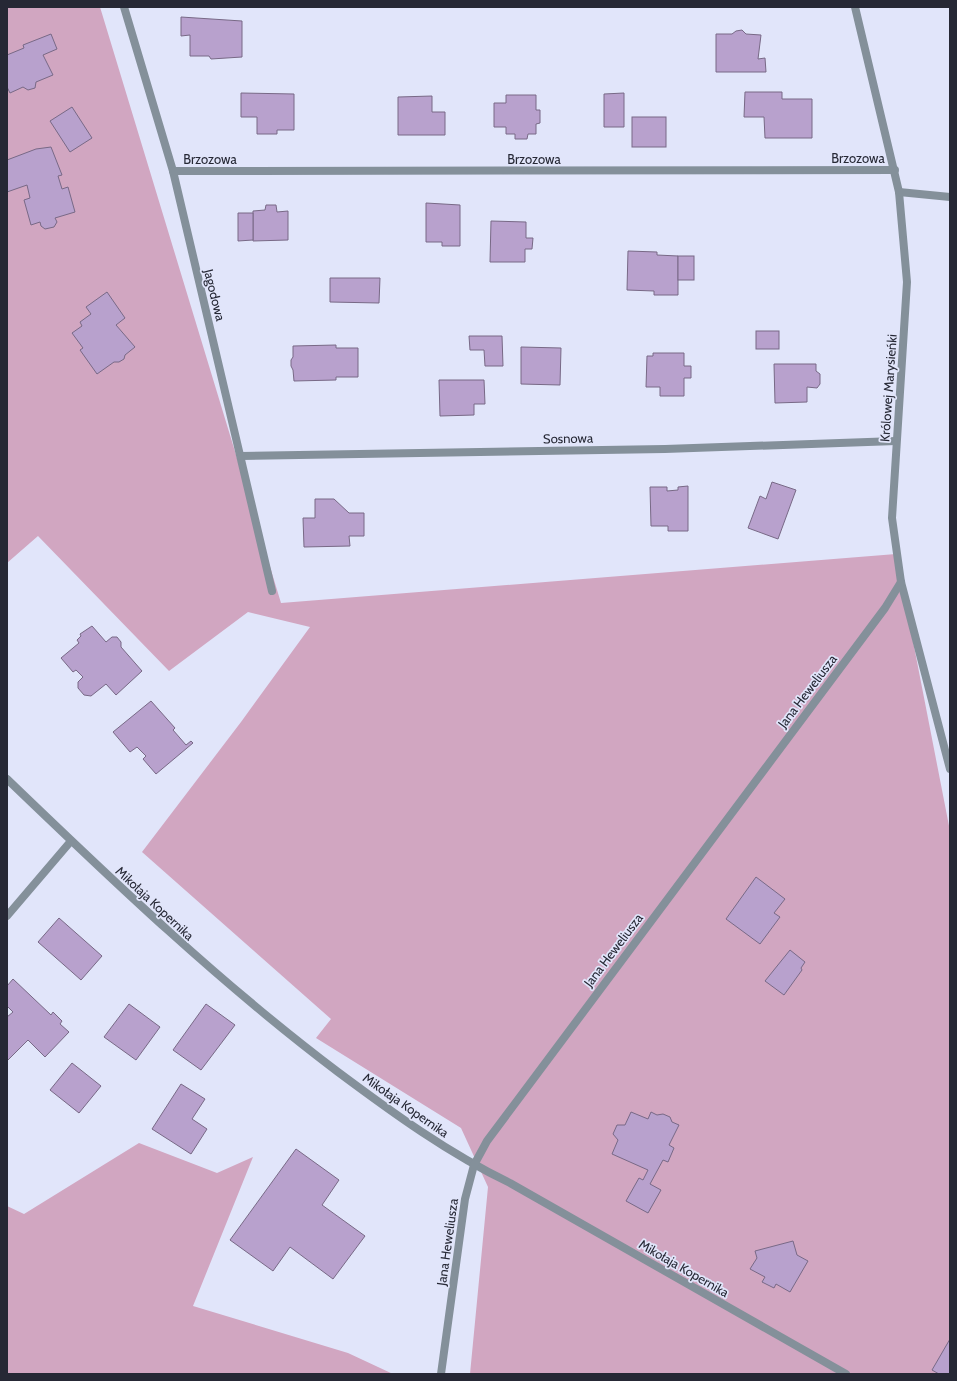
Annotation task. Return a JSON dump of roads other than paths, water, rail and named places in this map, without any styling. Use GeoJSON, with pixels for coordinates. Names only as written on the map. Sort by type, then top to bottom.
{"type":"FeatureCollection","features":[{"type":"Feature","properties":{"kind":"street","name":"Jagodowa"},"geometry":{"type":"LineString","coordinates":[[124,7],[173,171],[272,591]]}},
{"type":"Feature","properties":{"kind":"street","name":"Królowej Marysieńki"},"geometry":{"type":"LineString","coordinates":[[855,7],[895,170],[899,192],[907,282],[892,518],[901,582],[950,769]]}},
{"type":"Feature","properties":{"kind":"street","name":"Brzozowa"},"geometry":{"type":"LineString","coordinates":[[173,171],[895,170]]}},
{"type":"Feature","properties":{"kind":"street"},"geometry":{"type":"LineString","coordinates":[[899,192],[950,197]]}},
{"type":"Feature","properties":{"kind":"street","name":"Sosnowa"},"geometry":{"type":"LineString","coordinates":[[241,456],[665,449],[896,441]]}},
{"type":"Feature","properties":{"kind":"street","name":"Jana Heweliusza"},"geometry":{"type":"LineString","coordinates":[[441,1374],[465,1199],[474,1166],[487,1141],[885,608],[901,582]]}},
{"type":"Feature","properties":{"kind":"street","name":"Mikołaja Kopernika"},"geometry":{"type":"LineString","coordinates":[[7,779],[176,940],[289,1035],[404,1122],[474,1166],[510,1182],[846,1374]]}},
{"type":"Feature","properties":{"kind":"street"},"geometry":{"type":"LineString","coordinates":[[7,916],[71,841]]}}]}
